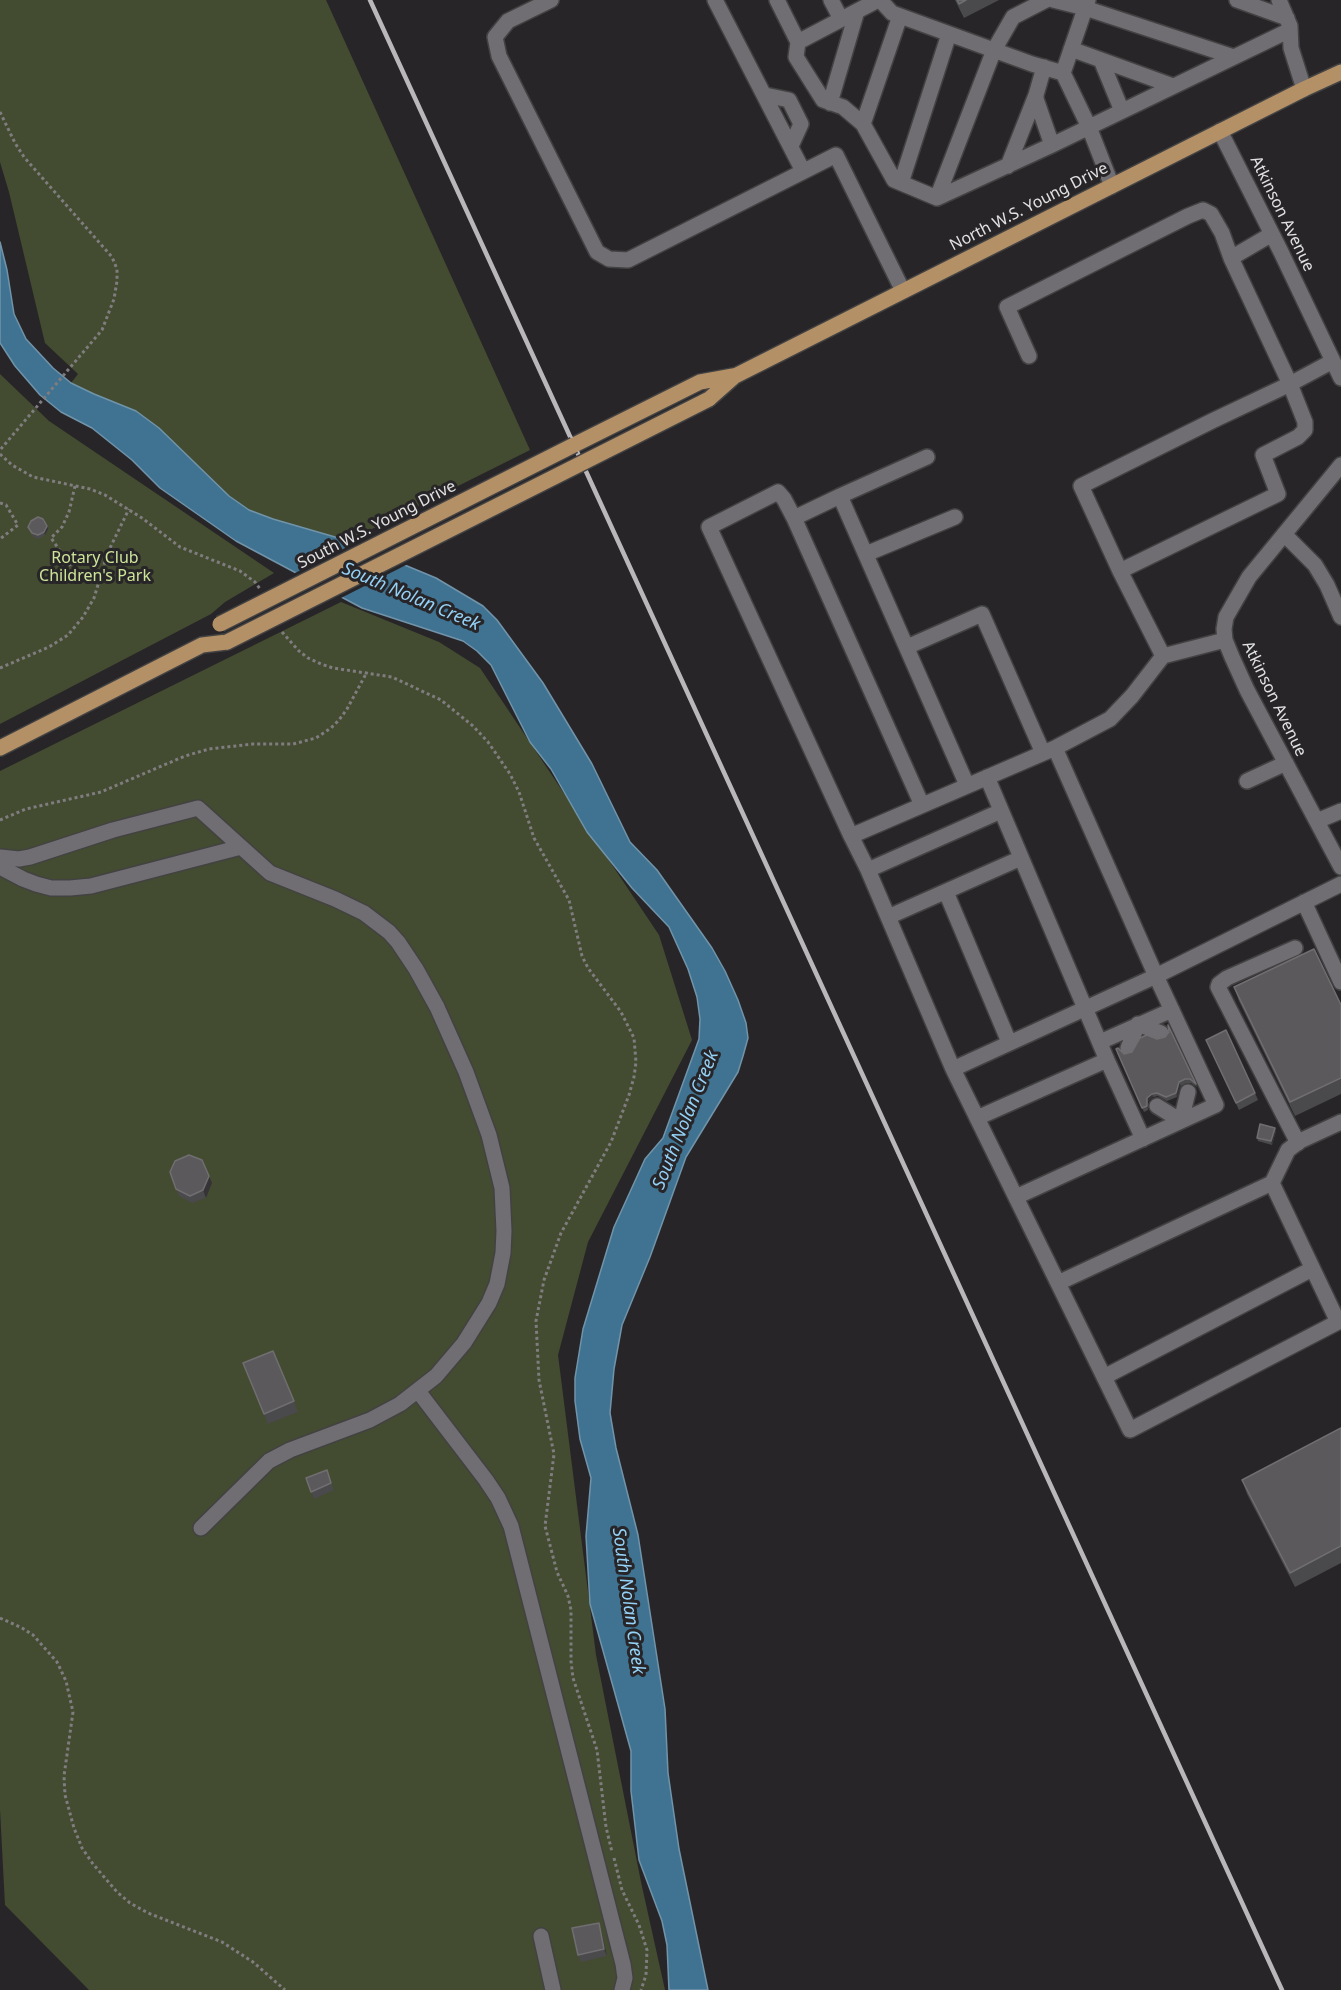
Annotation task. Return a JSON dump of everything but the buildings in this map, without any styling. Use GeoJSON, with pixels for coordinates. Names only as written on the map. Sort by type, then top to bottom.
{"type":"FeatureCollection","features":[{"type":"Feature","properties":{"kind":"main road","name":"North W.S. Young Drive"},"geometry":{"type":"LineString","coordinates":[[582,462],[709,399],[735,376],[1341,72]]}},
{"type":"Feature","properties":{"kind":"main road","name":"North W.S. Young Drive"},"geometry":{"type":"LineString","coordinates":[[574,445],[700,382],[735,376]]}},
{"type":"Feature","properties":{"kind":"main road","name":"South W.S. Young Drive"},"geometry":{"type":"LineString","coordinates":[[202,645],[220,624],[574,445]]}},
{"type":"Feature","properties":{"kind":"main road","name":"South W.S. Young Drive"},"geometry":{"type":"LineString","coordinates":[[0,748],[202,645],[227,642],[582,462]]}},
{"type":"Feature","properties":{"kind":"street"},"geometry":{"type":"LineString","coordinates":[[715,0],[803,171]]}},
{"type":"Feature","properties":{"kind":"street"},"geometry":{"type":"LineString","coordinates":[[777,0],[798,42],[796,57],[823,100],[843,107],[863,124],[894,180],[937,198],[1234,57],[1289,24]]}},
{"type":"Feature","properties":{"kind":"street"},"geometry":{"type":"LineString","coordinates":[[831,0],[841,19]]}},
{"type":"Feature","properties":{"kind":"street"},"geometry":{"type":"LineString","coordinates":[[798,42],[879,0],[891,13],[1063,73]]}},
{"type":"Feature","properties":{"kind":"street"},"geometry":{"type":"LineString","coordinates":[[937,198],[994,50],[1013,17],[1046,0]]}},
{"type":"Feature","properties":{"kind":"street"},"geometry":{"type":"LineString","coordinates":[[1053,0],[1086,4],[1234,57]]}},
{"type":"Feature","properties":{"kind":"street"},"geometry":{"type":"LineString","coordinates":[[1237,0],[1289,24]]}},
{"type":"Feature","properties":{"kind":"street"},"geometry":{"type":"LineString","coordinates":[[1279,0],[1289,24],[1293,57],[1304,89]]}},
{"type":"Feature","properties":{"kind":"street"},"geometry":{"type":"LineString","coordinates":[[542,2],[508,21],[495,37],[499,56],[597,252],[609,259],[628,260],[836,155],[903,291]]}},
{"type":"Feature","properties":{"kind":"street"},"geometry":{"type":"LineString","coordinates":[[1086,4],[1063,73],[1089,127],[1112,186]]}},
{"type":"Feature","properties":{"kind":"street"},"geometry":{"type":"LineString","coordinates":[[830,103],[857,11]]}},
{"type":"Feature","properties":{"kind":"street"},"geometry":{"type":"LineString","coordinates":[[863,124],[900,16]]}},
{"type":"Feature","properties":{"kind":"street"},"geometry":{"type":"LineString","coordinates":[[901,183],[949,34]]}},
{"type":"Feature","properties":{"kind":"street"},"geometry":{"type":"LineString","coordinates":[[1071,49],[1173,86]]}},
{"type":"Feature","properties":{"kind":"street"},"geometry":{"type":"LineString","coordinates":[[1101,60],[1122,111]]}},
{"type":"Feature","properties":{"kind":"street"},"geometry":{"type":"LineString","coordinates":[[1008,166],[1036,95],[1044,67]]}},
{"type":"Feature","properties":{"kind":"street"},"geometry":{"type":"LineString","coordinates":[[1036,95],[1052,145]]}},
{"type":"Feature","properties":{"kind":"street","name":"Atkinson Avenue"},"geometry":{"type":"LineString","coordinates":[[1220,131],[1341,378]]}},
{"type":"Feature","properties":{"kind":"street"},"geometry":{"type":"LineString","coordinates":[[1029,356],[1007,307],[1188,216],[1203,210],[1211,214],[1222,233],[1231,258],[1290,384],[1305,422],[1305,430],[1298,437],[1263,454],[1278,494],[1120,571]]}},
{"type":"Feature","properties":{"kind":"street"},"geometry":{"type":"LineString","coordinates":[[1231,258],[1272,234]]}},
{"type":"Feature","properties":{"kind":"street"},"geometry":{"type":"LineString","coordinates":[[1163,657],[1081,486],[1334,361]]}},
{"type":"Feature","properties":{"kind":"street"},"geometry":{"type":"LineString","coordinates":[[794,518],[927,457]]}},
{"type":"Feature","properties":{"kind":"street","name":"Atkinson Avenue"},"geometry":{"type":"LineString","coordinates":[[1341,465],[1249,577],[1226,617],[1224,629],[1226,640],[1247,690],[1341,867]]}},
{"type":"Feature","properties":{"kind":"street"},"geometry":{"type":"LineString","coordinates":[[922,805],[784,498],[778,492],[710,527],[868,870],[953,1069],[1130,1430],[1338,1322],[1272,1183]]}},
{"type":"Feature","properties":{"kind":"street"},"geometry":{"type":"LineString","coordinates":[[840,496],[967,785]]}},
{"type":"Feature","properties":{"kind":"street"},"geometry":{"type":"LineString","coordinates":[[866,554],[955,517]]}},
{"type":"Feature","properties":{"kind":"street"},"geometry":{"type":"LineString","coordinates":[[1284,534],[1315,565],[1341,617]]}},
{"type":"Feature","properties":{"kind":"street"},"geometry":{"type":"LineString","coordinates":[[907,647],[982,615],[1049,751],[1216,1105],[1016,1197]]}},
{"type":"Feature","properties":{"kind":"street"},"geometry":{"type":"LineString","coordinates":[[851,836],[1049,751],[1110,719],[1163,657],[1226,640]]}},
{"type":"Feature","properties":{"kind":"street"},"geometry":{"type":"LineString","coordinates":[[1247,781],[1286,763]]}},
{"type":"Feature","properties":{"kind":"street"},"geometry":{"type":"LineString","coordinates":[[987,777],[1143,1139]]}},
{"type":"Feature","properties":{"kind":"street"},"geometry":{"type":"LineString","coordinates":[[0,857],[19,859],[30,857],[113,830],[198,808],[270,873],[364,913],[398,942],[416,969],[442,1018],[466,1072],[498,1165],[504,1209],[503,1252],[497,1284],[489,1303],[451,1360],[400,1404],[370,1420],[279,1455],[260,1470],[201,1528]]}},
{"type":"Feature","properties":{"kind":"street"},"geometry":{"type":"LineString","coordinates":[[868,870],[1001,811]]}},
{"type":"Feature","properties":{"kind":"street"},"geometry":{"type":"LineString","coordinates":[[1317,821],[1341,811]]}},
{"type":"Feature","properties":{"kind":"street"},"geometry":{"type":"LineString","coordinates":[[0,867],[36,884],[51,888],[70,888],[92,886],[241,848]]}},
{"type":"Feature","properties":{"kind":"street"},"geometry":{"type":"LineString","coordinates":[[888,917],[1021,858]]}},
{"type":"Feature","properties":{"kind":"street"},"geometry":{"type":"LineString","coordinates":[[953,1069],[1156,976],[1341,884]]}},
{"type":"Feature","properties":{"kind":"street"},"geometry":{"type":"LineString","coordinates":[[946,892],[1010,1042]]}},
{"type":"Feature","properties":{"kind":"street"},"geometry":{"type":"LineString","coordinates":[[1304,902],[1341,982]]}},
{"type":"Feature","properties":{"kind":"street"},"geometry":{"type":"LineString","coordinates":[[1295,948],[1227,978],[1218,987],[1298,1143]]}},
{"type":"Feature","properties":{"kind":"street"},"geometry":{"type":"LineString","coordinates":[[1100,1042],[1172,1010]]}},
{"type":"Feature","properties":{"kind":"street"},"geometry":{"type":"LineString","coordinates":[[1138,1024],[1161,1033]]}},
{"type":"Feature","properties":{"kind":"street"},"geometry":{"type":"LineString","coordinates":[[1128,1048],[1138,1024]]}},
{"type":"Feature","properties":{"kind":"street"},"geometry":{"type":"LineString","coordinates":[[977,1118],[1107,1060]]}},
{"type":"Feature","properties":{"kind":"street"},"geometry":{"type":"LineString","coordinates":[[1180,1121],[1188,1092]]}},
{"type":"Feature","properties":{"kind":"street"},"geometry":{"type":"LineString","coordinates":[[1157,1106],[1180,1121]]}},
{"type":"Feature","properties":{"kind":"street"},"geometry":{"type":"LineString","coordinates":[[1058,1283],[1272,1183],[1288,1150],[1341,1122]]}},
{"type":"Feature","properties":{"kind":"street"},"geometry":{"type":"LineString","coordinates":[[1104,1377],[1312,1269]]}},
{"type":"Feature","properties":{"kind":"street"},"geometry":{"type":"LineString","coordinates":[[417,1391],[486,1480],[498,1498],[511,1526],[623,1964],[625,1978],[622,1990]]}},
{"type":"Feature","properties":{"kind":"street"},"geometry":{"type":"LineString","coordinates":[[540,1936],[553,1990]]}},
{"type":"Feature","properties":{"kind":"path"},"geometry":{"type":"LineString","coordinates":[[0,112],[24,157],[112,257],[117,269],[114,299],[105,324],[0,450]]}},
{"type":"Feature","properties":{"kind":"path"},"geometry":{"type":"LineString","coordinates":[[75,486],[69,512],[62,527],[51,538],[80,579]]}},
{"type":"Feature","properties":{"kind":"path"},"geometry":{"type":"LineString","coordinates":[[0,503],[6,505],[18,525],[0,538]]}},
{"type":"Feature","properties":{"kind":"path"},"geometry":{"type":"LineString","coordinates":[[0,668],[49,647],[68,635],[83,617],[94,598],[108,552],[129,509]]}},
{"type":"Feature","properties":{"kind":"path"},"geometry":{"type":"LineString","coordinates":[[0,820],[26,809],[101,792],[185,756],[209,749],[253,744],[293,744],[316,738],[339,720],[367,672]]}},
{"type":"Feature","properties":{"kind":"path"},"geometry":{"type":"LineString","coordinates":[[0,1618],[33,1635],[57,1662],[66,1681],[73,1712],[64,1776],[65,1795],[82,1848],[93,1864],[117,1892],[130,1903],[148,1913],[222,1942],[253,1962],[285,1990]]}},
{"type":"Feature","properties":{"kind":"green space"},"geometry":{"type":"Polygon","coordinates":[[[0,0],[326,0],[530,450],[354,538],[349,536],[342,539],[249,510],[229,496],[159,428],[136,411],[71,383],[78,374],[45,343],[0,162],[0,0]]]}},
{"type":"Feature","properties":{"kind":"green space","name":"Rotary Club Children's Park"},"geometry":{"type":"Polygon","coordinates":[[[0,374],[49,421],[274,573],[225,602],[211,614],[0,724],[0,374]]]}},
{"type":"Feature","properties":{"kind":"green space"},"geometry":{"type":"Polygon","coordinates":[[[341,602],[439,642],[480,668],[659,935],[692,1040],[588,1242],[558,1355],[596,1655],[665,1990],[89,1990],[5,1905],[0,1809],[0,771],[341,602]]]}},
{"type":"Feature","properties":{"kind":"water","name":"South Nolan Creek"},"geometry":{"type":"Polygon","coordinates":[[[0,242],[14,314],[26,339],[53,368],[71,383],[136,411],[159,428],[229,496],[249,510],[342,539],[436,578],[483,606],[497,620],[543,683],[592,764],[630,842],[657,870],[712,948],[738,1000],[746,1023],[748,1038],[743,1056],[738,1072],[686,1157],[650,1257],[622,1325],[614,1369],[610,1413],[616,1448],[638,1535],[665,1709],[668,1773],[679,1849],[708,1990],[669,1990],[667,1945],[662,1921],[639,1860],[631,1791],[631,1751],[590,1604],[586,1536],[591,1478],[580,1439],[575,1401],[575,1378],[583,1329],[614,1227],[645,1159],[663,1138],[699,1039],[700,1019],[697,997],[688,969],[669,927],[632,888],[587,832],[551,769],[530,742],[491,665],[477,651],[463,641],[362,608],[236,541],[160,488],[132,460],[92,428],[61,412],[40,395],[15,366],[0,343],[0,242]]]}},
{"type":"Feature","properties":{"kind":"pier"},"geometry":{"type":"Polygon","coordinates":[[[357,542],[410,563],[339,599],[293,574],[357,542]]]}},
{"type":"Feature","properties":{"kind":"railway"},"geometry":{"type":"LineString","coordinates":[[370,0],[1282,1990]]}}]}
